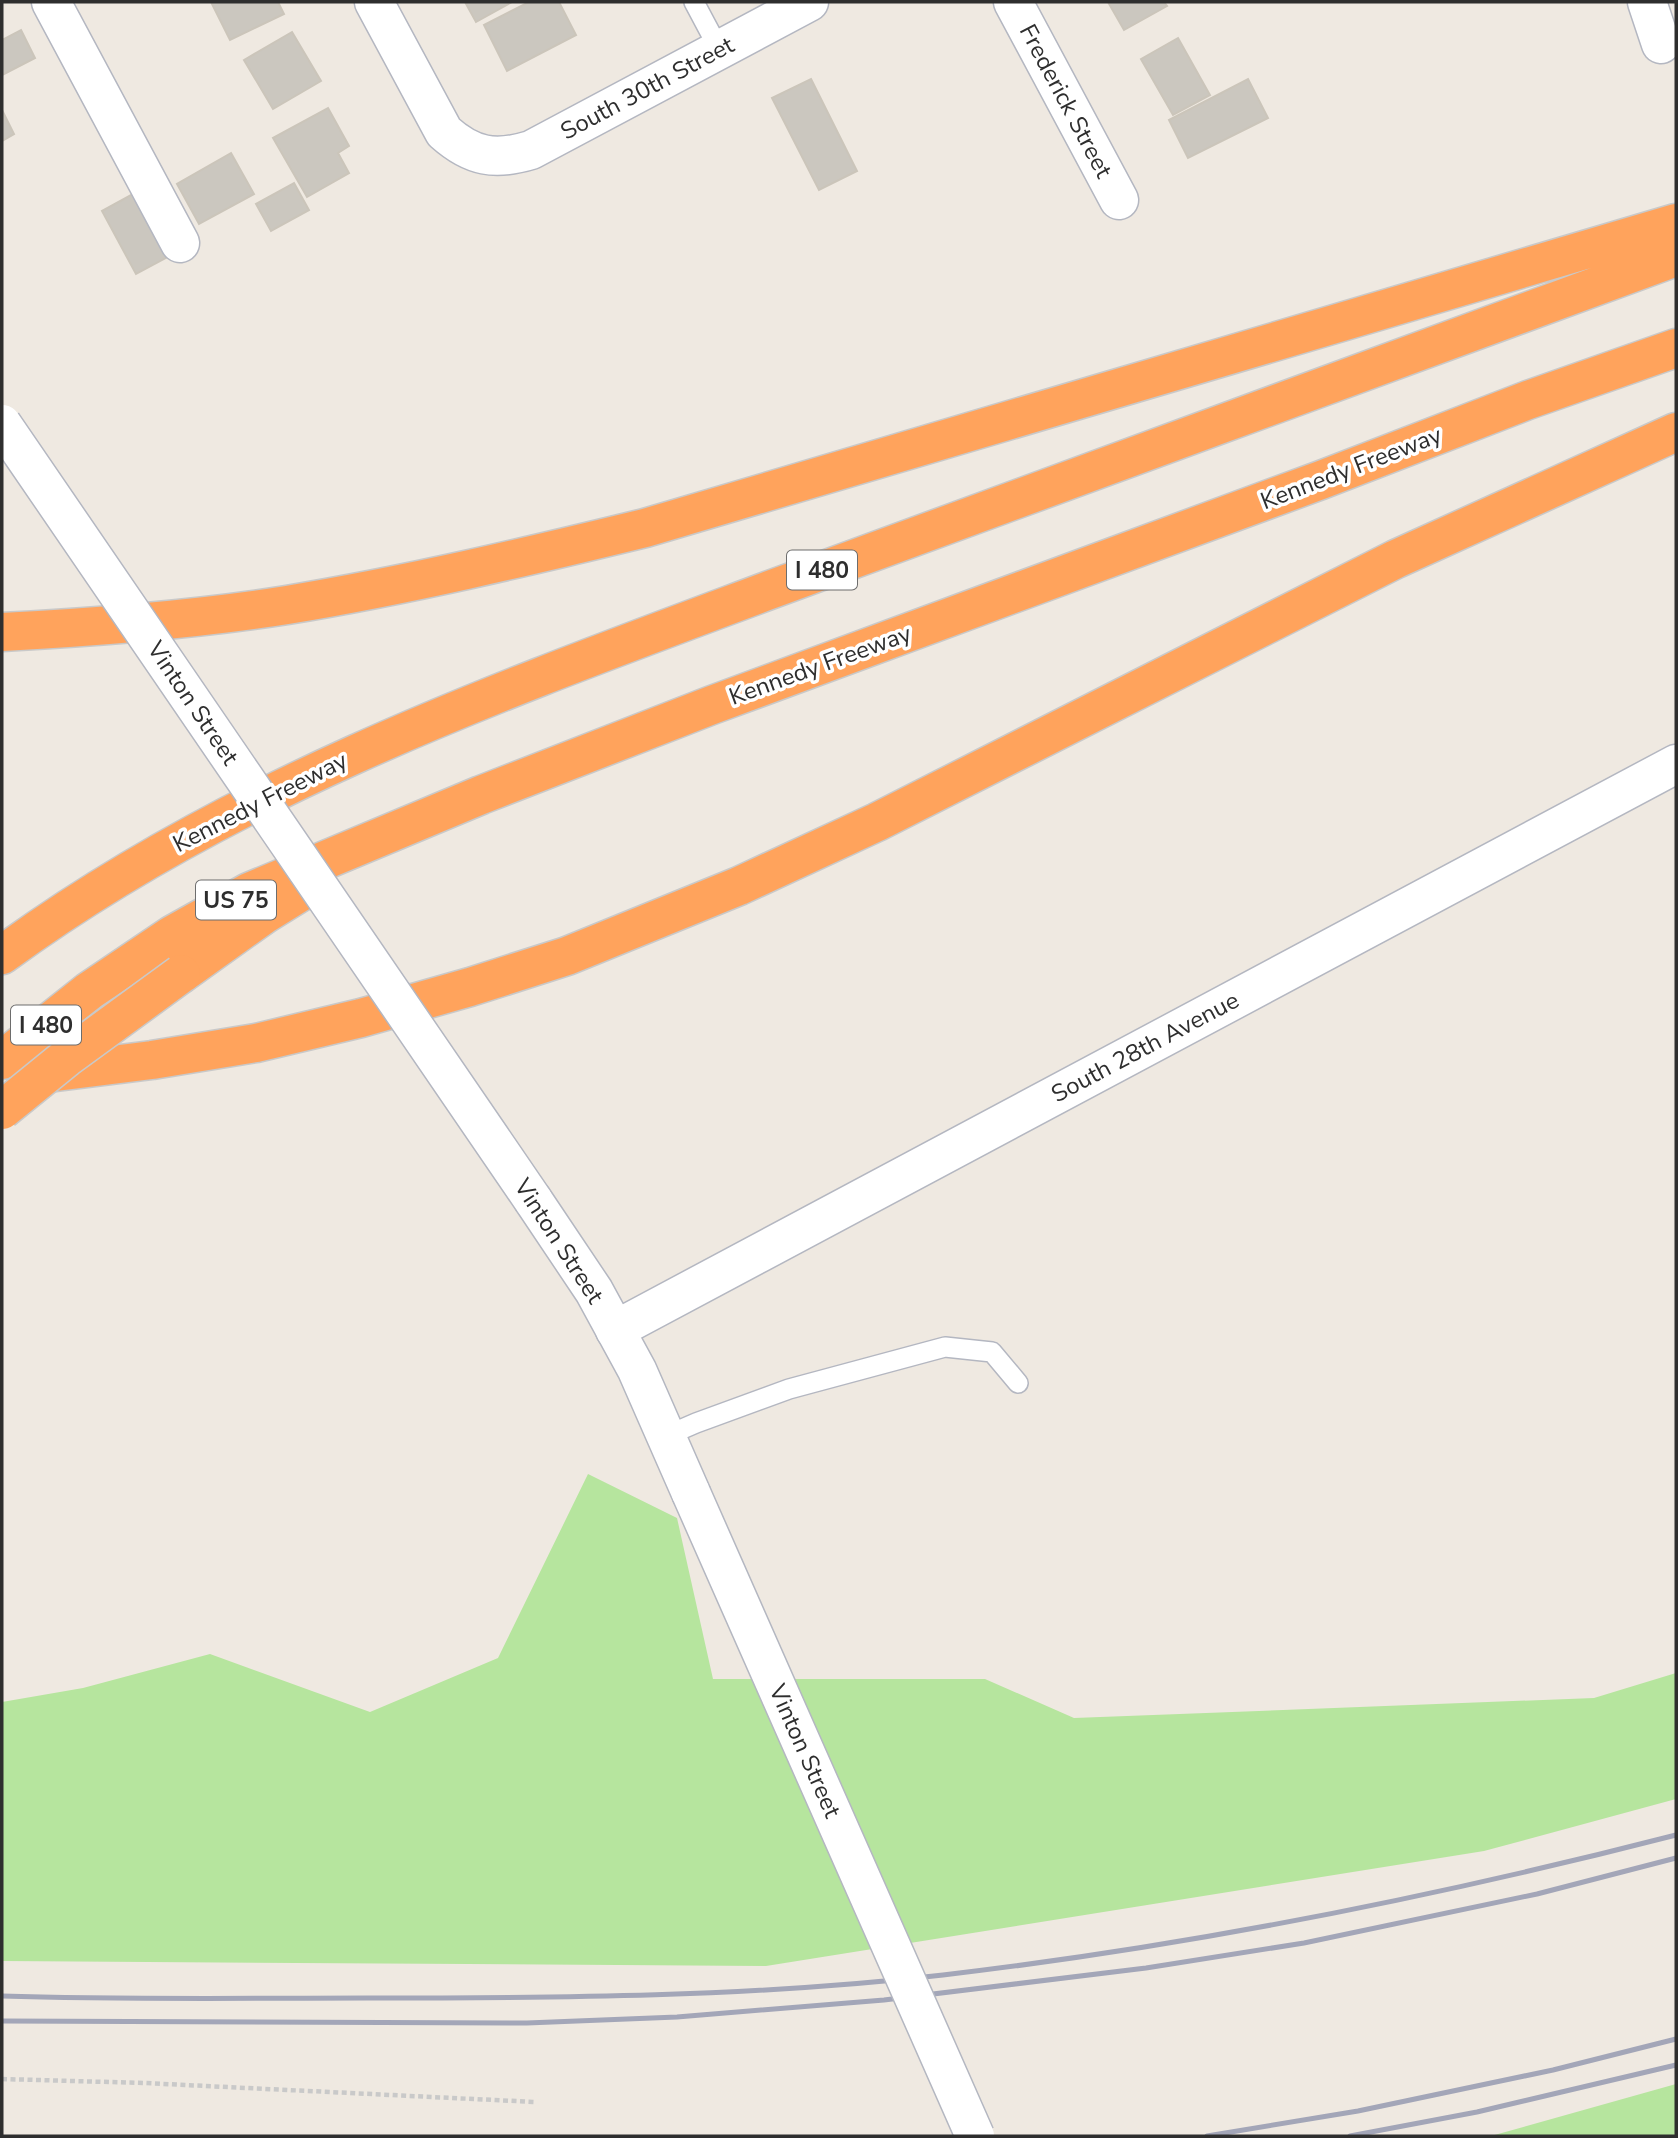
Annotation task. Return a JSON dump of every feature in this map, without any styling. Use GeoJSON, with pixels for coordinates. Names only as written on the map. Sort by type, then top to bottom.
{"type":"FeatureCollection","features":[{"type":"Feature","properties":{"kind":"highway"},"geometry":{"type":"LineString","coordinates":[[2,632],[192,617],[286,605],[454,574],[572,546],[658,524],[1676,223]]}},
{"type":"Feature","properties":{"kind":"highway","name":"Kennedy Freeway"},"geometry":{"type":"LineString","coordinates":[[2,955],[110,881],[177,843],[361,751],[481,699],[798,579],[1676,257]]}},
{"type":"Feature","properties":{"kind":"highway","name":"Kennedy Freeway"},"geometry":{"type":"LineString","coordinates":[[2,1060],[89,991],[172,935],[249,892],[712,705],[1321,480],[1528,400],[1676,348]]}},
{"type":"Feature","properties":{"kind":"highway"},"geometry":{"type":"LineString","coordinates":[[2,1079],[152,1060],[256,1043],[361,1018],[567,956],[740,886],[877,822],[1396,559],[1676,432]]}},
{"type":"Feature","properties":{"kind":"highway"},"geometry":{"type":"LineString","coordinates":[[2,1110],[66,1058],[265,914],[394,832]]}},
{"type":"Feature","properties":{"kind":"street"},"geometry":{"type":"LineString","coordinates":[[51,2],[180,243]]}},
{"type":"Feature","properties":{"kind":"street","name":"South 30th Street"},"geometry":{"type":"LineString","coordinates":[[374,2],[444,132],[458,144],[491,156],[514,155],[531,149],[808,2]]}},
{"type":"Feature","properties":{"kind":"street","name":"Frederick Street"},"geometry":{"type":"LineString","coordinates":[[1013,2],[1119,200]]}},
{"type":"Feature","properties":{"kind":"street"},"geometry":{"type":"LineString","coordinates":[[1647,2],[1661,44]]}},
{"type":"Feature","properties":{"kind":"street","name":"Vinton Street"},"geometry":{"type":"LineString","coordinates":[[2,424],[594,1292],[637,1370],[975,2136]]}},
{"type":"Feature","properties":{"kind":"street","name":"South 28th Avenue"},"geometry":{"type":"LineString","coordinates":[[615,1330],[1676,764]]}},
{"type":"Feature","properties":{"kind":"lane"},"geometry":{"type":"LineString","coordinates":[[694,2],[719,49]]}},
{"type":"Feature","properties":{"kind":"lane"},"geometry":{"type":"LineString","coordinates":[[666,1436],[789,1389],[945,1347],[992,1352],[1018,1383]]}},
{"type":"Feature","properties":{"kind":"path"},"geometry":{"type":"LineString","coordinates":[[2,2078],[535,2102]]}},
{"type":"Feature","properties":{"kind":"green space"},"geometry":{"type":"Polygon","coordinates":[[[588,1474],[677,1518],[713,1679],[985,1679],[1074,1718],[1594,1698],[1676,1673],[1676,1799],[1484,1851],[766,1966],[2,1961],[2,1702],[83,1688],[210,1654],[370,1712],[498,1658],[588,1474]]]}},
{"type":"Feature","properties":{"kind":"green space"},"geometry":{"type":"Polygon","coordinates":[[[1676,2084],[1676,2136],[1491,2136],[1676,2084]]]}},
{"type":"Feature","properties":{"kind":"building"},"geometry":{"type":"Polygon","coordinates":[[[211,2],[278,2],[284,14],[230,40],[211,2]]]}},
{"type":"Feature","properties":{"kind":"building"},"geometry":{"type":"Polygon","coordinates":[[[465,2],[512,2],[476,22],[465,2]]]}},
{"type":"Feature","properties":{"kind":"building"},"geometry":{"type":"Polygon","coordinates":[[[529,2],[559,2],[576,35],[507,71],[484,25],[529,2]]]}},
{"type":"Feature","properties":{"kind":"building"},"geometry":{"type":"Polygon","coordinates":[[[1108,2],[1164,2],[1167,6],[1124,30],[1108,2]]]}},
{"type":"Feature","properties":{"kind":"building"},"geometry":{"type":"Polygon","coordinates":[[[21,30],[35,58],[2,75],[2,40],[21,30]]]}},
{"type":"Feature","properties":{"kind":"building"},"geometry":{"type":"Polygon","coordinates":[[[292,32],[321,81],[273,109],[244,60],[292,32]]]}},
{"type":"Feature","properties":{"kind":"building"},"geometry":{"type":"Polygon","coordinates":[[[1178,38],[1210,95],[1173,115],[1141,59],[1178,38]]]}},
{"type":"Feature","properties":{"kind":"building"},"geometry":{"type":"Polygon","coordinates":[[[811,79],[857,171],[819,190],[772,98],[811,79]]]}},
{"type":"Feature","properties":{"kind":"building"},"geometry":{"type":"Polygon","coordinates":[[[1248,79],[1268,118],[1188,158],[1169,120],[1248,79]]]}},
{"type":"Feature","properties":{"kind":"building"},"geometry":{"type":"Polygon","coordinates":[[[328,108],[349,146],[338,153],[349,173],[307,197],[273,138],[328,108]]]}},
{"type":"Feature","properties":{"kind":"building"},"geometry":{"type":"Polygon","coordinates":[[[2,110],[14,134],[2,141],[2,110]]]}},
{"type":"Feature","properties":{"kind":"building"},"geometry":{"type":"Polygon","coordinates":[[[231,153],[254,194],[199,224],[177,184],[231,153]]]}},
{"type":"Feature","properties":{"kind":"building"},"geometry":{"type":"Polygon","coordinates":[[[294,183],[309,210],[271,231],[256,204],[294,183]]]}},
{"type":"Feature","properties":{"kind":"building"},"geometry":{"type":"Polygon","coordinates":[[[140,190],[175,253],[136,274],[102,211],[140,190]]]}},
{"type":"Feature","properties":{"kind":"railway"},"geometry":{"type":"LineString","coordinates":[[2,1996],[583,1997],[727,1992],[871,1982],[1036,1963],[1220,1934],[1404,1899],[1676,1835]]}},
{"type":"Feature","properties":{"kind":"railway"},"geometry":{"type":"LineString","coordinates":[[2,2021],[527,2023],[677,2017],[884,2000],[1146,1968],[1304,1943],[1537,1894],[1676,1858]]}},
{"type":"Feature","properties":{"kind":"railway"},"geometry":{"type":"LineString","coordinates":[[1207,2136],[1358,2111],[1553,2070],[1676,2039]]}},
{"type":"Feature","properties":{"kind":"railway"},"geometry":{"type":"LineString","coordinates":[[1350,2136],[1477,2112],[1676,2065]]}}]}
